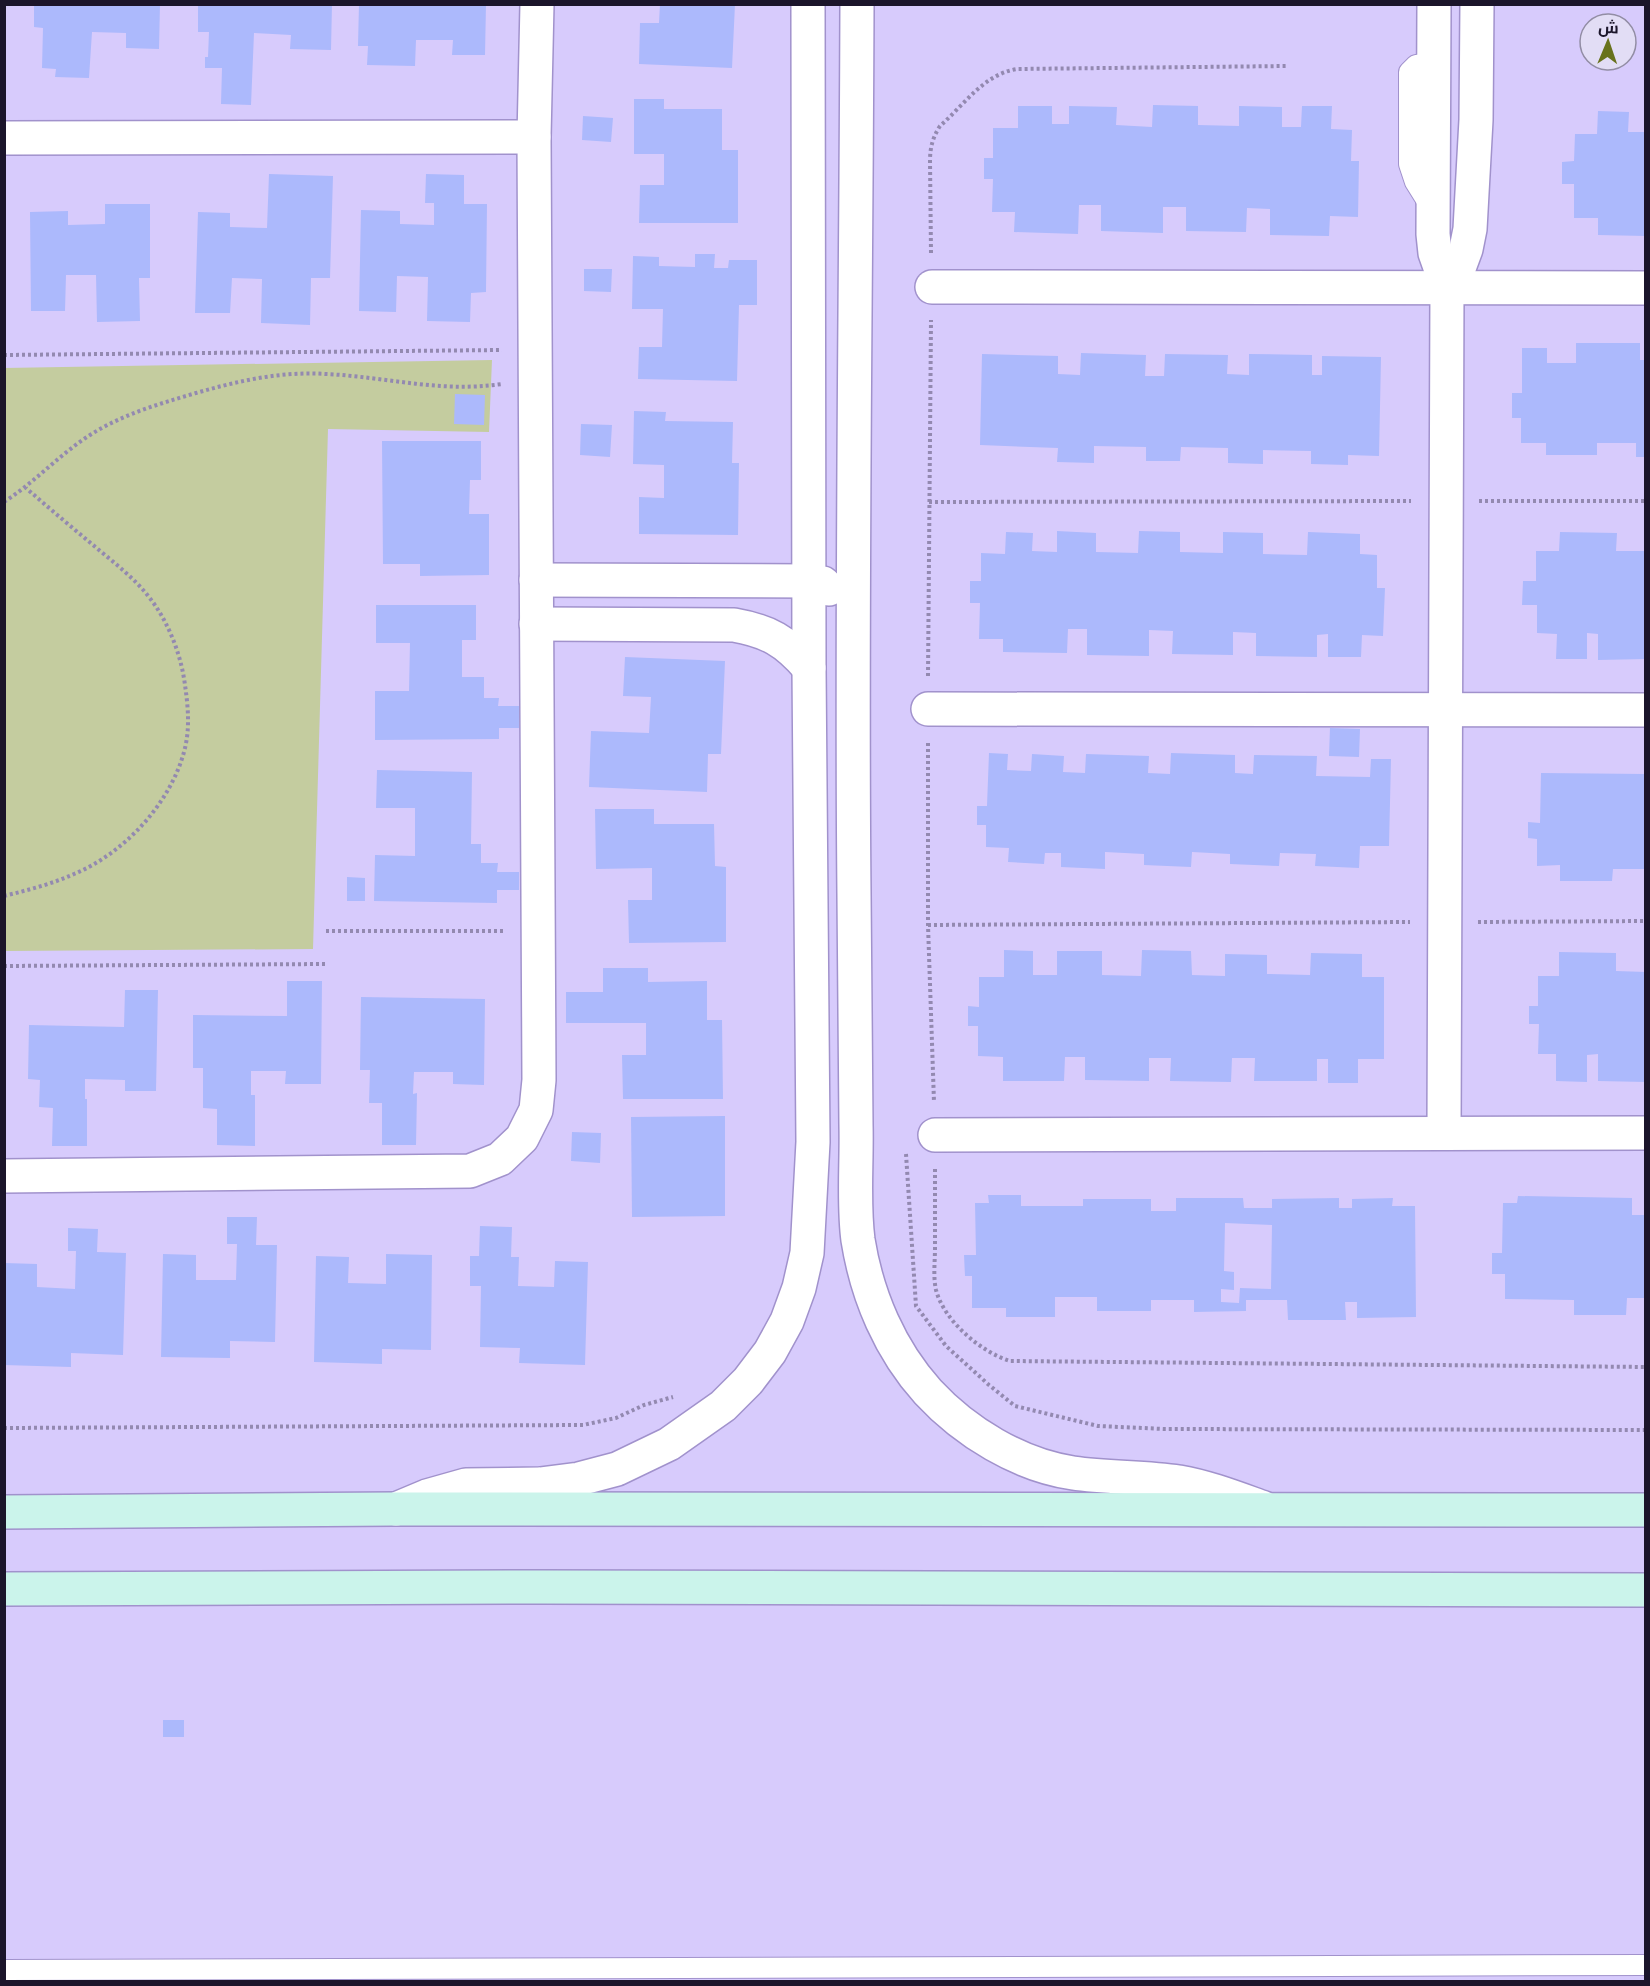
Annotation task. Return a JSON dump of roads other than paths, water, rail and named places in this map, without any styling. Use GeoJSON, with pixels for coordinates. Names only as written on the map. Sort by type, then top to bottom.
{"type":"FeatureCollection","features":[{"type":"Feature","properties":{"kind":"main road"},"geometry":{"type":"LineString","coordinates":[[4,1512],[394,1509],[1646,1510]]}},
{"type":"Feature","properties":{"kind":"main road"},"geometry":{"type":"LineString","coordinates":[[4,1589],[541,1587],[1646,1590]]}},
{"type":"Feature","properties":{"kind":"street"},"geometry":{"type":"LineString","coordinates":[[4,1176],[470,1171],[500,1160],[522,1138],[536,1110],[539,1080],[534,137],[537,4]]}},
{"type":"Feature","properties":{"kind":"street"},"geometry":{"type":"LineString","coordinates":[[394,1509],[446,1489],[466,1485],[540,1484],[579,1479],[617,1469],[644,1458],[669,1444],[723,1406],[748,1381],[770,1352],[787,1321],[799,1288],[807,1253],[813,1142],[809,668],[808,4]]}},
{"type":"Feature","properties":{"kind":"street"},"geometry":{"type":"LineString","coordinates":[[857,4],[853,806],[855,1206],[858,1241],[866,1276],[887,1332],[906,1363],[929,1392],[956,1418],[1012,1454],[1068,1473],[1183,1483],[1207,1488],[1275,1511]]}},
{"type":"Feature","properties":{"kind":"street"},"geometry":{"type":"LineString","coordinates":[[1434,4],[1432,208],[1435,253],[1447,287],[1444,1133]]}},
{"type":"Feature","properties":{"kind":"street"},"geometry":{"type":"LineString","coordinates":[[1447,287],[1459,268],[1470,228],[1476,120],[1477,4]]}},
{"type":"Feature","properties":{"kind":"street"},"geometry":{"type":"LineString","coordinates":[[4,138],[534,137]]}},
{"type":"Feature","properties":{"kind":"street"},"geometry":{"type":"LineString","coordinates":[[932,287],[1646,288]]}},
{"type":"Feature","properties":{"kind":"street"},"geometry":{"type":"LineString","coordinates":[[536,580],[810,581],[823,583],[831,594],[834,770],[840,793],[853,806]]}},
{"type":"Feature","properties":{"kind":"street"},"geometry":{"type":"LineString","coordinates":[[536,624],[734,625],[756,629],[776,638],[794,651],[809,668]]}},
{"type":"Feature","properties":{"kind":"street"},"geometry":{"type":"LineString","coordinates":[[928,709],[1646,710]]}},
{"type":"Feature","properties":{"kind":"street"},"geometry":{"type":"LineString","coordinates":[[934,1135],[1646,1133]]}},
{"type":"Feature","properties":{"kind":"lane"},"geometry":{"type":"LineString","coordinates":[[4,1970],[1646,1965]]}}]}
